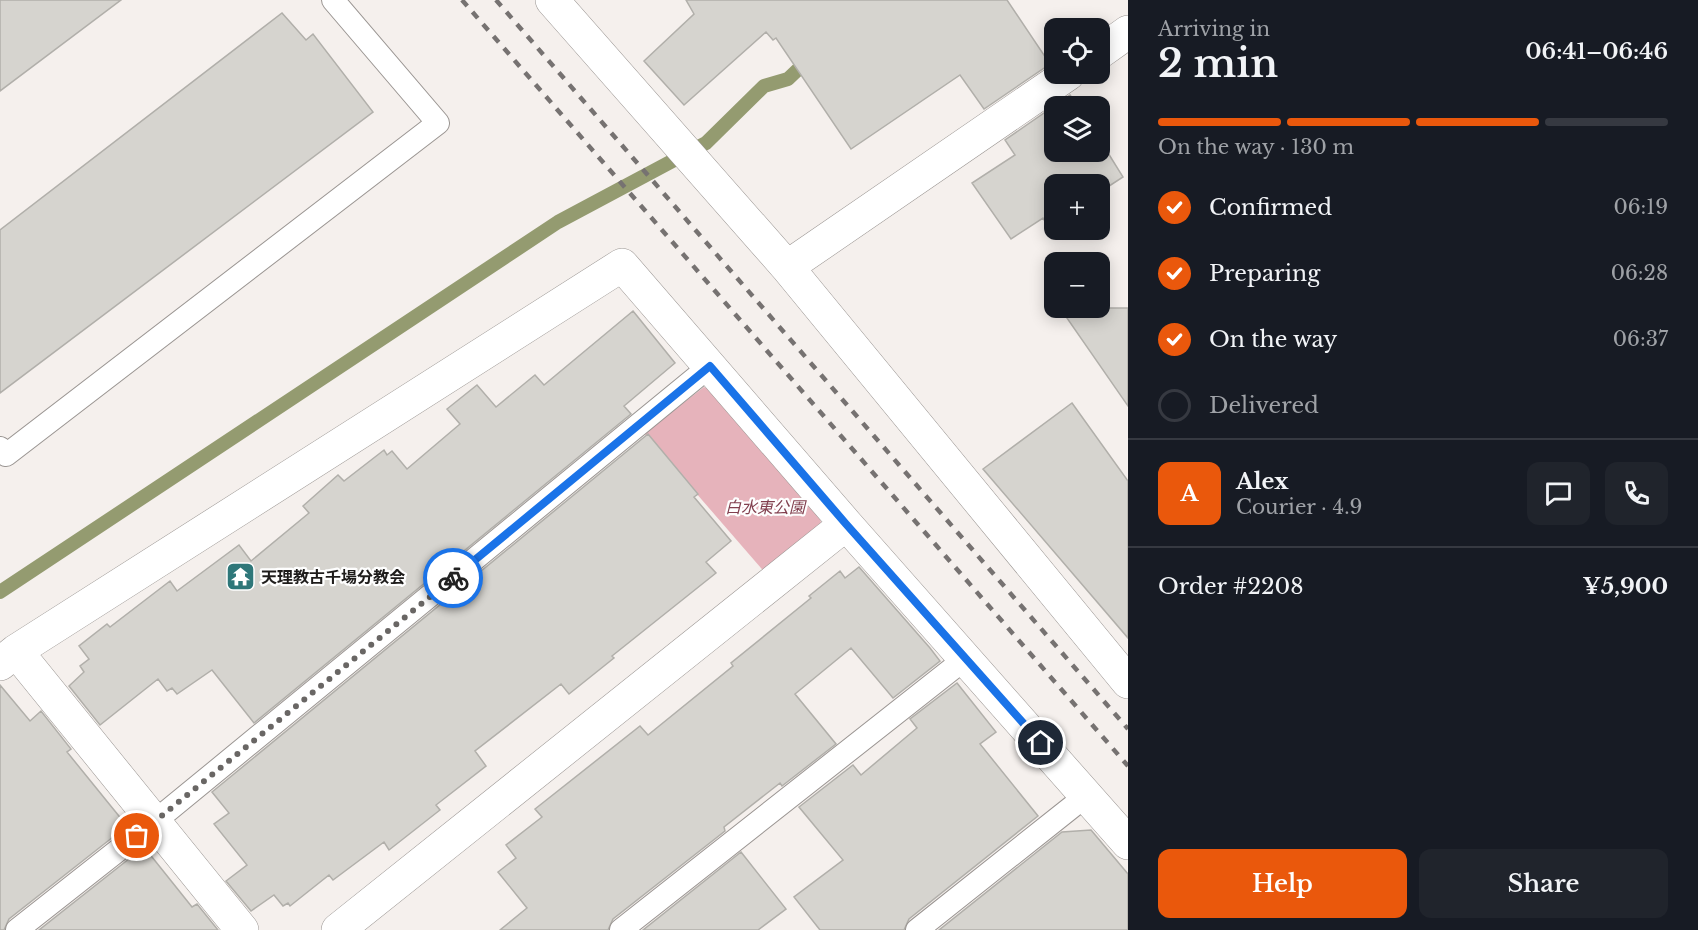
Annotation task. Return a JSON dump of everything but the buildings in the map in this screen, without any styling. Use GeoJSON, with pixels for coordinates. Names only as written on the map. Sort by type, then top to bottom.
{"type":"FeatureCollection","features":[{"type":"Feature","properties":{"kind":"street"},"geometry":{"type":"LineString","coordinates":[[552,0],[787,267],[1128,682]]}},
{"type":"Feature","properties":{"kind":"street"},"geometry":{"type":"LineString","coordinates":[[1110,45],[1128,33]]}},
{"type":"Feature","properties":{"kind":"street"},"geometry":{"type":"LineString","coordinates":[[787,267],[1053,84]]}},
{"type":"Feature","properties":{"kind":"street"},"geometry":{"type":"LineString","coordinates":[[242,930],[154,822],[8,657],[621,266],[1128,843]]}},
{"type":"Feature","properties":{"kind":"street"},"geometry":{"type":"LineString","coordinates":[[338,930],[846,524]]}},
{"type":"Feature","properties":{"kind":"lane"},"geometry":{"type":"LineString","coordinates":[[0,448],[6,455],[438,123],[333,0]]}},
{"type":"Feature","properties":{"kind":"lane"},"geometry":{"type":"LineString","coordinates":[[17,930],[154,822],[710,366]]}},
{"type":"Feature","properties":{"kind":"lane"},"geometry":{"type":"LineString","coordinates":[[621,930],[966,658]]}},
{"type":"Feature","properties":{"kind":"lane"},"geometry":{"type":"LineString","coordinates":[[917,930],[1087,795]]}},
{"type":"Feature","properties":{"kind":"green space","name":"白水東公園"},"geometry":{"type":"Polygon","coordinates":[[[704,387],[722,395],[818,502],[822,531],[767,575],[644,433],[704,387]]]}},
{"type":"Feature","properties":{"kind":"waterway"},"geometry":{"type":"LineString","coordinates":[[0,592],[558,222],[706,143],[764,86],[788,79],[810,58]]}},
{"type":"Feature","properties":{"kind":"railway"},"geometry":{"type":"LineString","coordinates":[[462,0],[1128,766]]}},
{"type":"Feature","properties":{"kind":"railway"},"geometry":{"type":"LineString","coordinates":[[496,0],[1128,729]]}},
{"type":"Feature","properties":{"kind":"way so far"},"geometry":{"type":"LineString","coordinates":[[137,836],[453,578]]}},
{"type":"Feature","properties":{"kind":"place","name":"天理教古千場分教会"},"geometry":{"type":"Point","coordinates":[240,577]}},
{"type":"Feature","properties":{"kind":"route"},"geometry":{"type":"LineString","coordinates":[[453,578],[710,366],[846,524],[1041,743]]}}]}
